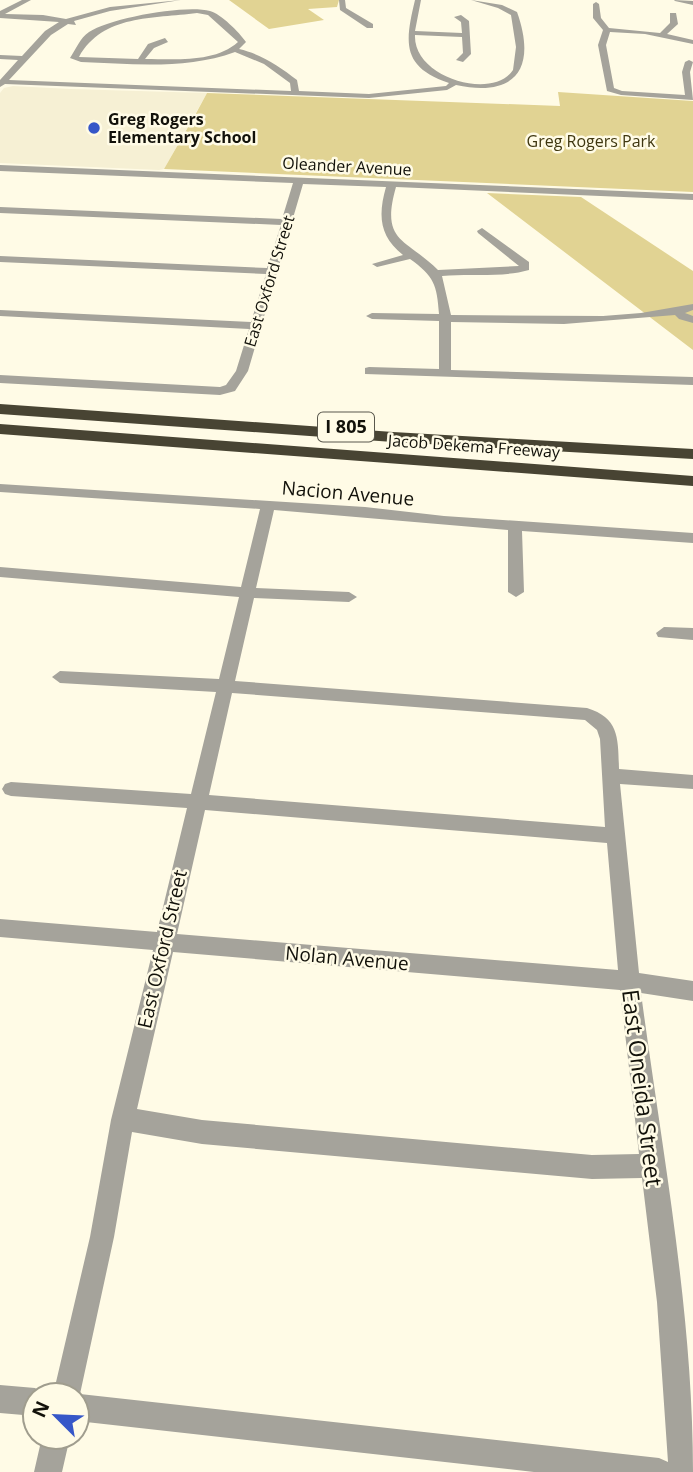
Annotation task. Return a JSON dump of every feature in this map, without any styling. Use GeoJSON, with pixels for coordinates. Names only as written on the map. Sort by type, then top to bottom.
{"type":"FeatureCollection","features":[{"type":"Feature","properties":{"kind":"highway","name":"Jacob Dekema Freeway"},"geometry":{"type":"LineString","coordinates":[[0,407],[693,448]]}},
{"type":"Feature","properties":{"kind":"highway"},"geometry":{"type":"LineString","coordinates":[[0,407],[393,437],[693,454]]}},
{"type":"Feature","properties":{"kind":"highway","name":"Jacob Dekema Freeway"},"geometry":{"type":"LineString","coordinates":[[1,429],[693,481]]}},
{"type":"Feature","properties":{"kind":"highway"},"geometry":{"type":"LineString","coordinates":[[1,429],[387,443],[693,462]]}},
{"type":"Feature","properties":{"kind":"street"},"geometry":{"type":"LineString","coordinates":[[0,15],[8,8],[28,0]]}},
{"type":"Feature","properties":{"kind":"street"},"geometry":{"type":"LineString","coordinates":[[1,83],[48,33],[68,22],[99,12],[178,0]]}},
{"type":"Feature","properties":{"kind":"street"},"geometry":{"type":"LineString","coordinates":[[342,0],[342,9],[370,26]]}},
{"type":"Feature","properties":{"kind":"street"},"geometry":{"type":"LineString","coordinates":[[418,0],[412,33],[414,56],[420,63],[452,83],[477,86],[502,82],[512,77],[519,64],[520,49],[514,15],[500,6],[474,0]]}},
{"type":"Feature","properties":{"kind":"street"},"geometry":{"type":"LineString","coordinates":[[677,0],[693,3]]}},
{"type":"Feature","properties":{"kind":"street"},"geometry":{"type":"LineString","coordinates":[[596,4],[597,18],[607,30],[693,42]]}},
{"type":"Feature","properties":{"kind":"street"},"geometry":{"type":"LineString","coordinates":[[207,12],[240,37],[242,42],[235,50],[208,59],[74,58],[87,37],[102,29],[129,21],[207,12]]}},
{"type":"Feature","properties":{"kind":"street"},"geometry":{"type":"LineString","coordinates":[[0,15],[43,17],[102,29]]}},
{"type":"Feature","properties":{"kind":"street"},"geometry":{"type":"LineString","coordinates":[[661,36],[674,24],[673,15]]}},
{"type":"Feature","properties":{"kind":"street"},"geometry":{"type":"LineString","coordinates":[[458,17],[465,21],[467,54],[460,60]]}},
{"type":"Feature","properties":{"kind":"street"},"geometry":{"type":"LineString","coordinates":[[607,30],[602,45],[610,89],[621,93],[691,98],[686,72],[689,62]]}},
{"type":"Feature","properties":{"kind":"street"},"geometry":{"type":"LineString","coordinates":[[412,33],[466,35]]}},
{"type":"Feature","properties":{"kind":"street"},"geometry":{"type":"LineString","coordinates":[[141,60],[151,46],[165,40]]}},
{"type":"Feature","properties":{"kind":"street"},"geometry":{"type":"LineString","coordinates":[[235,50],[259,56],[287,76],[294,82],[295,93]]}},
{"type":"Feature","properties":{"kind":"street"},"geometry":{"type":"LineString","coordinates":[[0,57],[26,58]]}},
{"type":"Feature","properties":{"kind":"street"},"geometry":{"type":"LineString","coordinates":[[1,83],[391,96],[447,88],[452,86],[452,83]]}},
{"type":"Feature","properties":{"kind":"street","name":"Oleander Avenue"},"geometry":{"type":"LineString","coordinates":[[0,168],[693,197]]}},
{"type":"Feature","properties":{"kind":"street","name":"East Oxford Street"},"geometry":{"type":"LineString","coordinates":[[0,379],[220,391],[231,388],[236,382],[256,326],[299,180]]}},
{"type":"Feature","properties":{"kind":"street"},"geometry":{"type":"LineString","coordinates":[[392,184],[384,221],[385,230],[399,247],[435,274],[440,285],[444,317],[445,373]]}},
{"type":"Feature","properties":{"kind":"street"},"geometry":{"type":"LineString","coordinates":[[0,210],[288,222]]}},
{"type":"Feature","properties":{"kind":"street"},"geometry":{"type":"LineString","coordinates":[[435,274],[471,270],[514,271],[526,267],[524,262],[482,231]]}},
{"type":"Feature","properties":{"kind":"street"},"geometry":{"type":"LineString","coordinates":[[377,264],[411,256]]}},
{"type":"Feature","properties":{"kind":"street"},"geometry":{"type":"LineString","coordinates":[[0,259],[272,271]]}},
{"type":"Feature","properties":{"kind":"street"},"geometry":{"type":"LineString","coordinates":[[372,316],[588,320],[685,316],[693,307]]}},
{"type":"Feature","properties":{"kind":"street"},"geometry":{"type":"LineString","coordinates":[[0,313],[256,326]]}},
{"type":"Feature","properties":{"kind":"street"},"geometry":{"type":"LineString","coordinates":[[369,371],[693,381]]}},
{"type":"Feature","properties":{"kind":"street","name":"Nacion Avenue"},"geometry":{"type":"LineString","coordinates":[[0,488],[268,505],[693,538]]}},
{"type":"Feature","properties":{"kind":"street","name":"East Oxford Street"},"geometry":{"type":"LineString","coordinates":[[69,1381],[102,1237],[123,1121],[268,505]]}},
{"type":"Feature","properties":{"kind":"street"},"geometry":{"type":"LineString","coordinates":[[515,526],[516,592]]}},
{"type":"Feature","properties":{"kind":"street"},"geometry":{"type":"LineString","coordinates":[[0,572],[249,592],[349,597]]}},
{"type":"Feature","properties":{"kind":"street"},"geometry":{"type":"LineString","coordinates":[[664,633],[693,634]]}},
{"type":"Feature","properties":{"kind":"street"},"geometry":{"type":"LineString","coordinates":[[60,677],[226,686]]}},
{"type":"Feature","properties":{"kind":"street","name":"East Oneida Street"},"geometry":{"type":"LineString","coordinates":[[226,686],[587,714],[598,719],[605,727],[609,739],[629,982],[670,1302],[683,1472]]}},
{"type":"Feature","properties":{"kind":"street"},"geometry":{"type":"LineString","coordinates":[[610,776],[693,782]]}},
{"type":"Feature","properties":{"kind":"street"},"geometry":{"type":"LineString","coordinates":[[11,789],[616,836]]}},
{"type":"Feature","properties":{"kind":"street","name":"Nolan Avenue"},"geometry":{"type":"LineString","coordinates":[[0,928],[629,982],[693,992]]}},
{"type":"Feature","properties":{"kind":"street"},"geometry":{"type":"LineString","coordinates":[[123,1121],[145,1121],[202,1132],[592,1167],[651,1166]]}},
{"type":"Feature","properties":{"kind":"street"},"geometry":{"type":"LineString","coordinates":[[0,1399],[21,1401]]}},
{"type":"Feature","properties":{"kind":"street"},"geometry":{"type":"LineString","coordinates":[[91,1409],[659,1472]]}},
{"type":"Feature","properties":{"kind":"street"},"geometry":{"type":"LineString","coordinates":[[48,1472],[53,1451]]}},
{"type":"Feature","properties":{"kind":"shaded area","name":"Greg Rogers Elementary School"},"geometry":{"type":"Polygon","coordinates":[[[13,86],[207,93],[164,169],[159,170],[0,163],[0,93],[4,88],[13,86]]]}},
{"type":"Feature","properties":{"kind":"green space"},"geometry":{"type":"Polygon","coordinates":[[[229,0],[339,0],[337,7],[308,9],[324,20],[269,29],[229,0]]]}},
{"type":"Feature","properties":{"kind":"green space","name":"Greg Rogers Park"},"geometry":{"type":"Polygon","coordinates":[[[558,92],[693,101],[693,192],[164,169],[191,122],[173,120],[175,116],[194,117],[207,93],[560,106],[558,92]]]}},
{"type":"Feature","properties":{"kind":"green space"},"geometry":{"type":"Polygon","coordinates":[[[487,193],[581,197],[693,271],[693,350],[487,193]]]}},
{"type":"Feature","properties":{"kind":"place","name":"Greg Rogers Elementary School"},"geometry":{"type":"Point","coordinates":[94,128]}}]}
